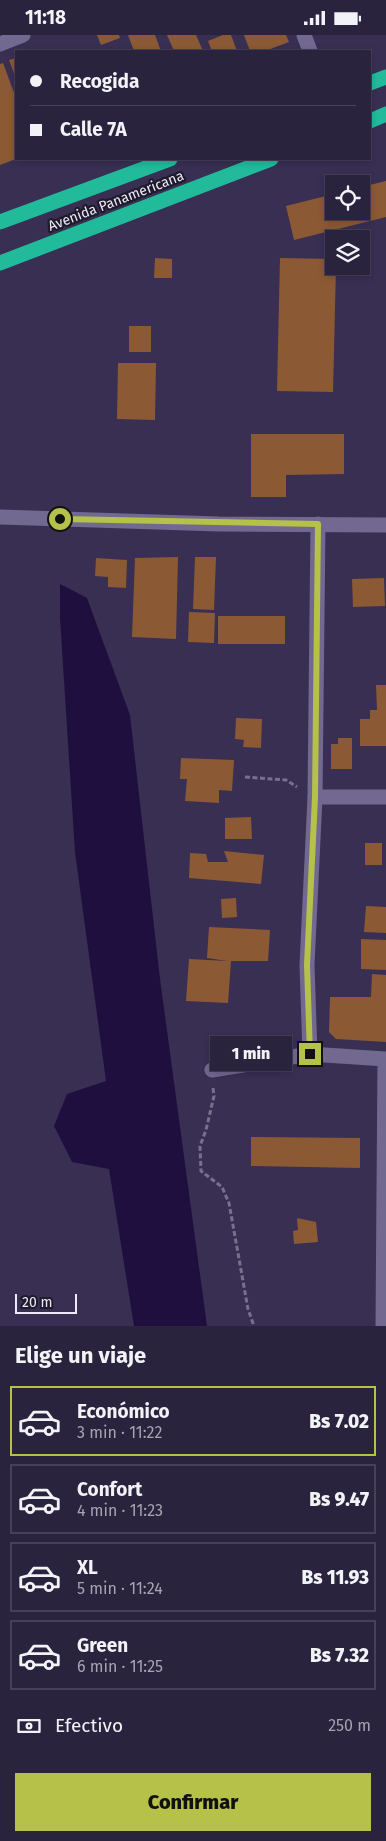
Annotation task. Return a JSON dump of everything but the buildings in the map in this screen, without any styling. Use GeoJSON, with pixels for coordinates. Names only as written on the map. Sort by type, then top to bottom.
{"type":"FeatureCollection","features":[{"type":"Feature","properties":{"kind":"highway"},"geometry":{"type":"LineString","coordinates":[[371,83],[386,77]]}},
{"type":"Feature","properties":{"kind":"highway"},"geometry":{"type":"LineString","coordinates":[[371,121],[386,114]]}},
{"type":"Feature","properties":{"kind":"highway","name":"Avenida Panamericana"},"geometry":{"type":"LineString","coordinates":[[0,222],[167,160]]}},
{"type":"Feature","properties":{"kind":"highway","name":"Avenida Panamericana"},"geometry":{"type":"LineString","coordinates":[[0,263],[268,160]]}},
{"type":"Feature","properties":{"kind":"street"},"geometry":{"type":"LineString","coordinates":[[0,44],[23,35]]}},
{"type":"Feature","properties":{"kind":"street"},"geometry":{"type":"LineString","coordinates":[[304,35],[310,50]]}},
{"type":"Feature","properties":{"kind":"street"},"geometry":{"type":"LineString","coordinates":[[0,517],[386,525]]}},
{"type":"Feature","properties":{"kind":"street"},"geometry":{"type":"LineString","coordinates":[[310,1054],[307,965],[315,797],[318,524]]}},
{"type":"Feature","properties":{"kind":"street"},"geometry":{"type":"LineString","coordinates":[[315,797],[386,797]]}},
{"type":"Feature","properties":{"kind":"street"},"geometry":{"type":"LineString","coordinates":[[212,1069],[310,1054],[385,1059],[383,1326]]}},
{"type":"Feature","properties":{"kind":"path"},"geometry":{"type":"LineString","coordinates":[[245,777],[286,780],[315,797]]}},
{"type":"Feature","properties":{"kind":"path"},"geometry":{"type":"LineString","coordinates":[[212,1069],[214,1096],[200,1146],[201,1171],[222,1187],[230,1203],[248,1309],[254,1326]]}},
{"type":"Feature","properties":{"kind":"shaded area"},"geometry":{"type":"Polygon","coordinates":[[[60,584],[87,598],[130,715],[160,979],[207,1326],[134,1326],[109,1169],[72,1162],[54,1126],[67,1094],[106,1081],[75,852],[60,618],[60,584]]]}},
{"type":"Feature","properties":{"kind":"route"},"geometry":{"type":"LineString","coordinates":[[60,519],[219,524],[318,524],[315,797],[307,965],[310,1054]]}}]}
